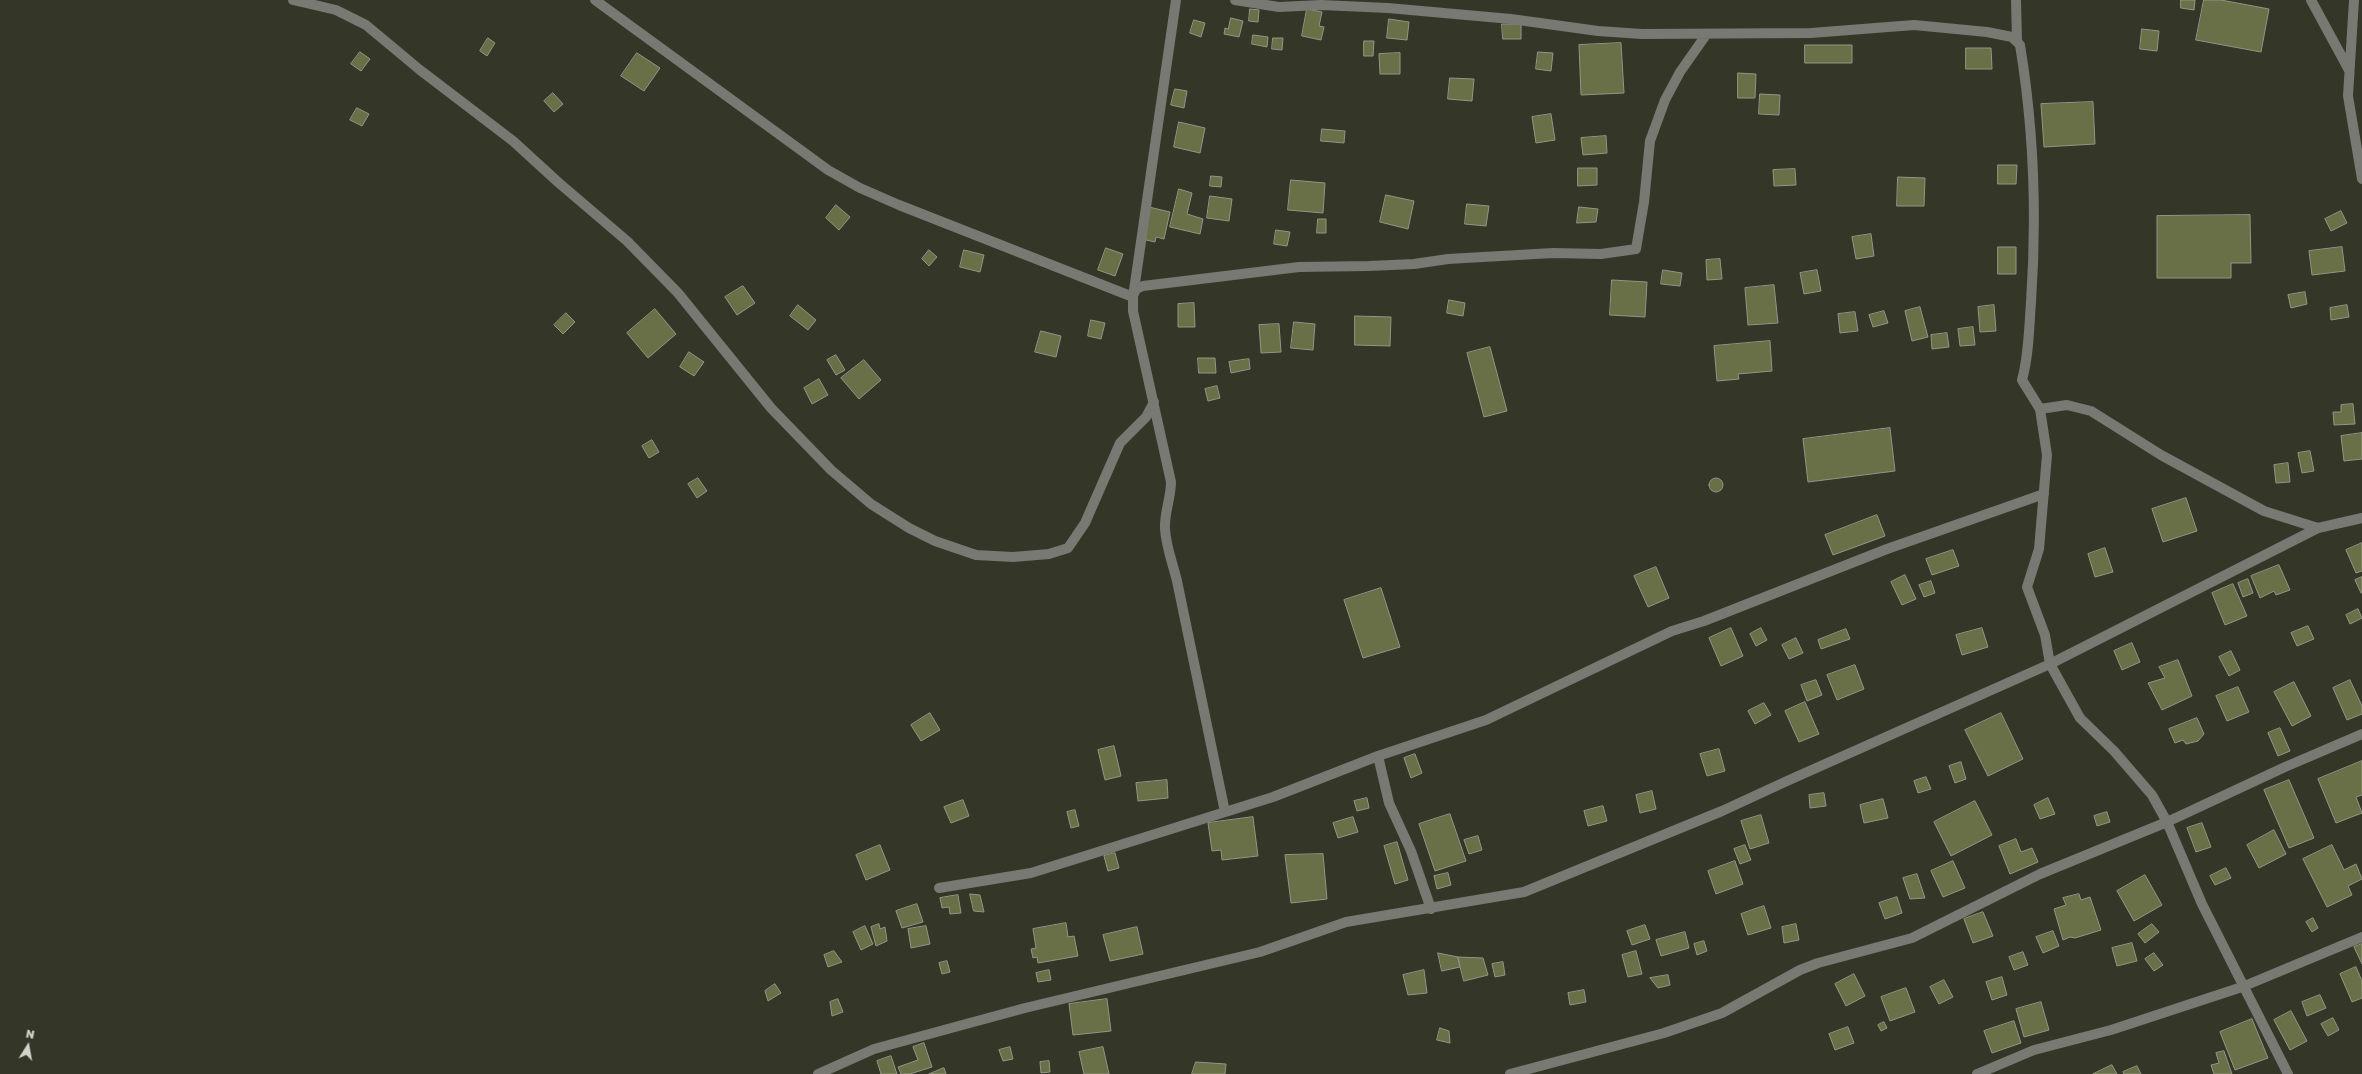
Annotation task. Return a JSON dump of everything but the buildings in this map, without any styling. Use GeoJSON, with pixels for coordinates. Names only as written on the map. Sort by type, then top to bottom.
{"type":"FeatureCollection","features":[{"type":"Feature","properties":{"kind":"street"},"geometry":{"type":"LineString","coordinates":[[293,0],[336,10],[366,25],[420,70],[513,141],[559,183],[627,241],[678,293],[771,408],[831,470],[871,504],[909,528],[935,542],[976,556],[1013,557],[1049,554],[1068,548],[1086,523],[1120,443],[1146,417],[1154,402]]}},
{"type":"Feature","properties":{"kind":"street"},"geometry":{"type":"LineString","coordinates":[[595,0],[828,170],[860,188],[979,238],[1133,297]]}},
{"type":"Feature","properties":{"kind":"street"},"geometry":{"type":"LineString","coordinates":[[1176,0],[1133,297],[1133,311],[1171,482],[1171,496],[1165,527],[1167,544],[1175,573],[1225,812]]}},
{"type":"Feature","properties":{"kind":"street"},"geometry":{"type":"LineString","coordinates":[[1235,0],[1279,7],[1321,5],[1388,8],[1511,19],[1598,31],[1706,35],[1811,34],[1914,26],[1987,32],[2007,36],[2017,40]]}},
{"type":"Feature","properties":{"kind":"street"},"geometry":{"type":"LineString","coordinates":[[2016,0],[2017,40],[2022,59],[2032,135],[2034,194],[2033,266],[2026,363],[2022,380],[2040,409],[2047,455],[2039,549],[2027,586],[2045,635],[2050,664],[2080,718],[2135,774],[2152,795],[2167,822],[2202,904],[2242,988],[2288,1074]]}},
{"type":"Feature","properties":{"kind":"street"},"geometry":{"type":"LineString","coordinates":[[2311,0],[2350,70]]}},
{"type":"Feature","properties":{"kind":"street"},"geometry":{"type":"LineString","coordinates":[[2354,0],[2348,96],[2362,179]]}},
{"type":"Feature","properties":{"kind":"street"},"geometry":{"type":"LineString","coordinates":[[1133,297],[1136,289],[1143,286],[1299,266],[1370,266],[1414,264],[1448,259],[1553,253],[1601,254],[1636,249],[1644,202],[1650,142],[1665,100],[1684,65],[1706,35]]}},
{"type":"Feature","properties":{"kind":"street"},"geometry":{"type":"LineString","coordinates":[[2040,409],[2066,405],[2092,411],[2161,455],[2264,511],[2318,528]]}},
{"type":"Feature","properties":{"kind":"street"},"geometry":{"type":"LineString","coordinates":[[939,888],[1031,873],[1273,797],[1378,756],[1486,720],[1672,630],[1711,618],[1887,549],[2044,494]]}},
{"type":"Feature","properties":{"kind":"street"},"geometry":{"type":"LineString","coordinates":[[818,1074],[874,1049],[1025,1008],[1260,952],[1346,922],[1431,909],[1524,892],[1722,812],[1786,780],[2050,664],[2318,528],[2362,518]]}},
{"type":"Feature","properties":{"kind":"street"},"geometry":{"type":"LineString","coordinates":[[1510,1074],[1664,1033],[1722,1013],[1800,970],[1818,963],[1912,938],[2040,874],[2167,822],[2286,766],[2362,734]]}},
{"type":"Feature","properties":{"kind":"street"},"geometry":{"type":"LineString","coordinates":[[1378,756],[1389,803],[1411,851],[1431,909]]}},
{"type":"Feature","properties":{"kind":"street"},"geometry":{"type":"LineString","coordinates":[[1977,1074],[2034,1050],[2111,1030],[2242,988],[2362,938]]}}]}
